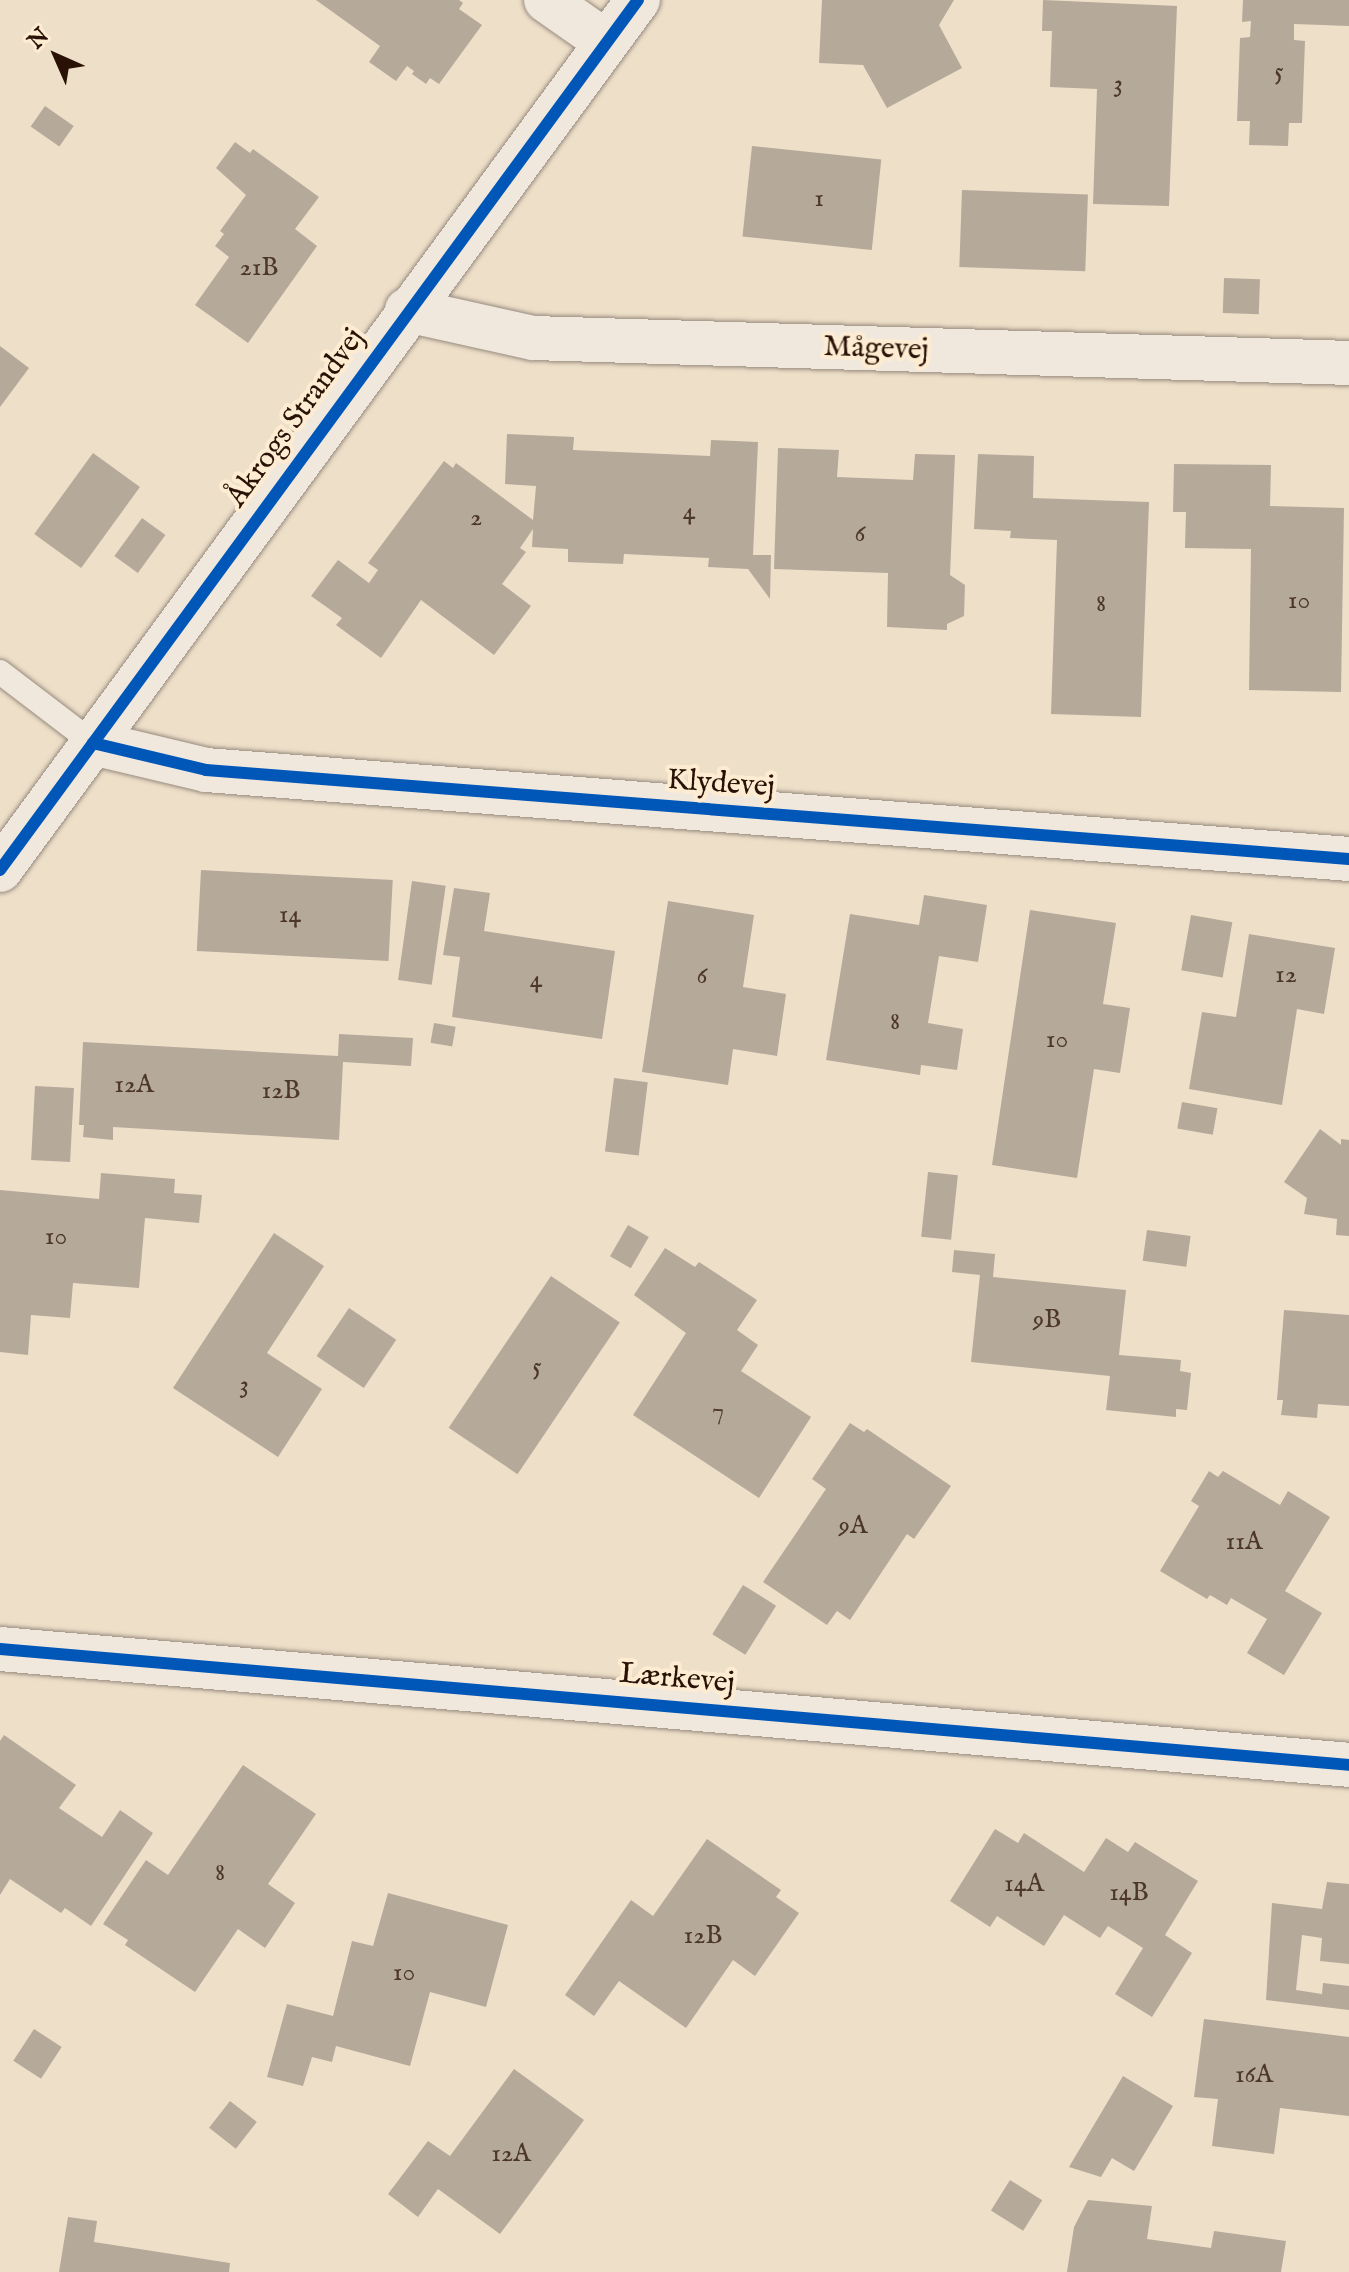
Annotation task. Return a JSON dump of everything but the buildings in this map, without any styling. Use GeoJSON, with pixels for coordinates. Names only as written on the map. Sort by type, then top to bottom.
{"type":"FeatureCollection","features":[{"type":"Feature","properties":{"kind":"street"},"geometry":{"type":"LineString","coordinates":[[546,0],[606,42]]}},
{"type":"Feature","properties":{"kind":"street","name":"Åkrogs Strandvej"},"geometry":{"type":"LineString","coordinates":[[0,870],[407,310],[638,0]]}},
{"type":"Feature","properties":{"kind":"street","name":"Mågevej"},"geometry":{"type":"LineString","coordinates":[[407,310],[533,338],[1349,363]]}},
{"type":"Feature","properties":{"kind":"street","name":"Klydevej"},"geometry":{"type":"LineString","coordinates":[[93,743],[206,770],[1349,859]]}},
{"type":"Feature","properties":{"kind":"street","name":"Lærkevej"},"geometry":{"type":"LineString","coordinates":[[0,1649],[1349,1765]]}},
{"type":"Feature","properties":{"kind":"lane"},"geometry":{"type":"LineString","coordinates":[[0,672],[93,743]]}},
{"type":"Feature","properties":{"kind":"cycle path"},"geometry":{"type":"LineString","coordinates":[[0,870],[638,0]]}},
{"type":"Feature","properties":{"kind":"cycle path"},"geometry":{"type":"LineString","coordinates":[[93,743],[206,770],[1349,859]]}},
{"type":"Feature","properties":{"kind":"cycle path"},"geometry":{"type":"LineString","coordinates":[[0,1649],[1349,1765]]}}]}
